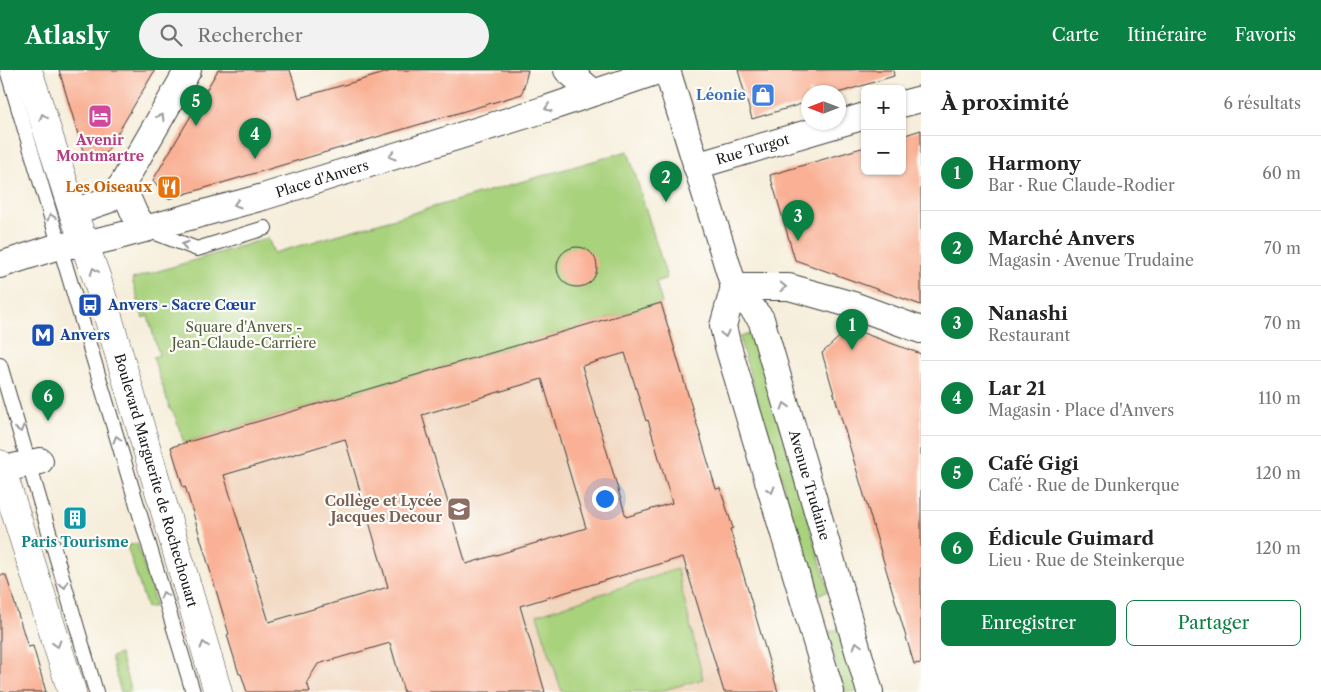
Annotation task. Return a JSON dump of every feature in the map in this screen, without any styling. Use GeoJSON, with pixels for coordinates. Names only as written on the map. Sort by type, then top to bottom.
{"type":"FeatureCollection","features":[{"type":"Feature","properties":{"kind":"main road","name":"Boulevard Marguerite de Rochechouart"},"geometry":{"type":"LineString","coordinates":[[28,70],[73,212],[64,247],[131,394],[218,692]]}},
{"type":"Feature","properties":{"kind":"main road"},"geometry":{"type":"LineString","coordinates":[[1,468],[72,692]]}},
{"type":"Feature","properties":{"kind":"street"},"geometry":{"type":"LineString","coordinates":[[73,212],[108,200],[122,185],[188,70]]}},
{"type":"Feature","properties":{"kind":"street"},"geometry":{"type":"LineString","coordinates":[[566,70],[594,93]]}},
{"type":"Feature","properties":{"kind":"street","name":"Place d'Anvers"},"geometry":{"type":"LineString","coordinates":[[0,265],[64,247],[146,229],[263,197],[594,93],[661,70]]}},
{"type":"Feature","properties":{"kind":"street","name":"Avenue Trudaine"},"geometry":{"type":"LineString","coordinates":[[666,70],[734,287],[760,319],[870,692]]}},
{"type":"Feature","properties":{"kind":"street"},"geometry":{"type":"LineString","coordinates":[[906,103],[921,99]]}},
{"type":"Feature","properties":{"kind":"street","name":"Rue Turgot"},"geometry":{"type":"LineString","coordinates":[[696,166],[861,117]]}},
{"type":"Feature","properties":{"kind":"street"},"geometry":{"type":"LineString","coordinates":[[122,185],[134,215],[146,229]]}},
{"type":"Feature","properties":{"kind":"street"},"geometry":{"type":"LineString","coordinates":[[832,692],[723,326],[734,287],[789,287],[853,306],[921,330]]}},
{"type":"Feature","properties":{"kind":"street"},"geometry":{"type":"LineString","coordinates":[[1,468],[35,462]]}},
{"type":"Feature","properties":{"kind":"lane","name":"Boulevard Marguerite de Rochechouart"},"geometry":{"type":"LineString","coordinates":[[7,70],[64,247],[193,692]]}},
{"type":"Feature","properties":{"kind":"lane"},"geometry":{"type":"LineString","coordinates":[[146,229],[197,249],[265,228]]}},
{"type":"Feature","properties":{"kind":"lane"},"geometry":{"type":"LineString","coordinates":[[0,365],[35,462],[96,692]]}},
{"type":"Feature","properties":{"kind":"shaded area","name":"Collège et Lycée Jacques Decour"},"geometry":{"type":"Polygon","coordinates":[[[661,303],[716,489],[720,488],[733,528],[730,529],[775,683],[778,682],[781,692],[247,692],[241,674],[239,674],[185,486],[183,487],[171,447],[661,303]]]}},
{"type":"Feature","properties":{"kind":"green space","name":"Square d'Anvers - Jean-Claude-Carrière"},"geometry":{"type":"Polygon","coordinates":[[[628,151],[667,278],[656,282],[662,303],[184,443],[175,416],[170,409],[153,357],[159,355],[148,316],[143,318],[132,279],[268,238],[274,253],[628,151]]]}},
{"type":"Feature","properties":{"kind":"green space"},"geometry":{"type":"Polygon","coordinates":[[[753,333],[829,591],[816,595],[741,344],[740,337],[753,333]]]}},
{"type":"Feature","properties":{"kind":"green space"},"geometry":{"type":"Polygon","coordinates":[[[137,543],[156,606],[147,608],[127,546],[137,543]]]}},
{"type":"Feature","properties":{"kind":"green space"},"geometry":{"type":"Polygon","coordinates":[[[677,569],[703,679],[657,692],[562,692],[537,615],[677,569]]]}},
{"type":"Feature","properties":{"kind":"green space"},"geometry":{"type":"Polygon","coordinates":[[[840,629],[859,692],[845,692],[827,632],[840,629]]]}},
{"type":"Feature","properties":{"kind":"green space"},"geometry":{"type":"Polygon","coordinates":[[[120,654],[131,692],[121,692],[111,657],[120,654]]]}},
{"type":"Feature","properties":{"kind":"building","name":"Avenir Montmartre"},"geometry":{"type":"Polygon","coordinates":[[[59,70],[155,70],[106,153],[83,151],[59,70]]]}},
{"type":"Feature","properties":{"kind":"building"},"geometry":{"type":"Polygon","coordinates":[[[218,70],[290,70],[299,98],[395,70],[528,70],[522,94],[168,199],[153,180],[218,70]]]}},
{"type":"Feature","properties":{"kind":"building"},"geometry":{"type":"Polygon","coordinates":[[[738,70],[893,70],[894,76],[846,91],[846,85],[801,85],[801,104],[752,119],[738,70]]]}},
{"type":"Feature","properties":{"kind":"building"},"geometry":{"type":"Polygon","coordinates":[[[921,130],[921,305],[795,260],[770,175],[861,148],[861,175],[906,175],[906,135],[921,130]]]}},
{"type":"Feature","properties":{"kind":"building"},"geometry":{"type":"Polygon","coordinates":[[[577,247],[591,253],[597,267],[591,281],[577,287],[563,281],[557,267],[563,253],[577,247]]]}},
{"type":"Feature","properties":{"kind":"building","name":"Collège et Lycée Jacques Decour"},"geometry":{"type":"Polygon","coordinates":[[[661,303],[716,489],[720,488],[733,528],[730,529],[778,692],[724,692],[683,557],[520,606],[545,692],[404,692],[390,643],[318,664],[307,682],[310,692],[247,692],[241,674],[239,674],[185,486],[183,487],[171,447],[661,303]],[[625,353],[582,366],[626,517],[672,503],[648,420],[646,421],[625,353]],[[542,379],[422,415],[466,564],[586,528],[542,379]],[[345,439],[224,475],[269,622],[388,587],[345,439]]]}},
{"type":"Feature","properties":{"kind":"building"},"geometry":{"type":"Polygon","coordinates":[[[849,328],[921,354],[921,663],[914,664],[822,353],[849,328]]]}},
{"type":"Feature","properties":{"kind":"building"},"geometry":{"type":"Polygon","coordinates":[[[0,575],[6,575],[28,647],[33,646],[46,692],[0,692],[0,575]]]}},
{"type":"Feature","properties":{"kind":"place","name":"Léonie"},"geometry":{"type":"Point","coordinates":[763,95]}},
{"type":"Feature","properties":{"kind":"place","name":"Avenir Montmartre"},"geometry":{"type":"Point","coordinates":[100,116]}},
{"type":"Feature","properties":{"kind":"place","name":"Café Gigi"},"geometry":{"type":"Point","coordinates":[196,126]}},
{"type":"Feature","properties":{"kind":"place","name":"Lar 21"},"geometry":{"type":"Point","coordinates":[255,159]}},
{"type":"Feature","properties":{"kind":"place","name":"Les Oiseaux"},"geometry":{"type":"Point","coordinates":[169,187]}},
{"type":"Feature","properties":{"kind":"place","name":"Marché Anvers"},"geometry":{"type":"Point","coordinates":[666,202]}},
{"type":"Feature","properties":{"kind":"place","name":"Nanashi"},"geometry":{"type":"Point","coordinates":[798,241]}},
{"type":"Feature","properties":{"kind":"place","name":"Anvers - Sacre Cœur"},"geometry":{"type":"Point","coordinates":[90,305]}},
{"type":"Feature","properties":{"kind":"place","name":"Anvers"},"geometry":{"type":"Point","coordinates":[43,335]}},
{"type":"Feature","properties":{"kind":"place","name":"Harmony"},"geometry":{"type":"Point","coordinates":[852,350]}},
{"type":"Feature","properties":{"kind":"place","name":"Édicule Guimard"},"geometry":{"type":"Point","coordinates":[48,421]}},
{"type":"Feature","properties":{"kind":"place","name":"Collège et Lycée Jacques Decour"},"geometry":{"type":"Point","coordinates":[459,509]}},
{"type":"Feature","properties":{"kind":"place","name":"Paris Tourisme"},"geometry":{"type":"Point","coordinates":[75,518]}}]}
